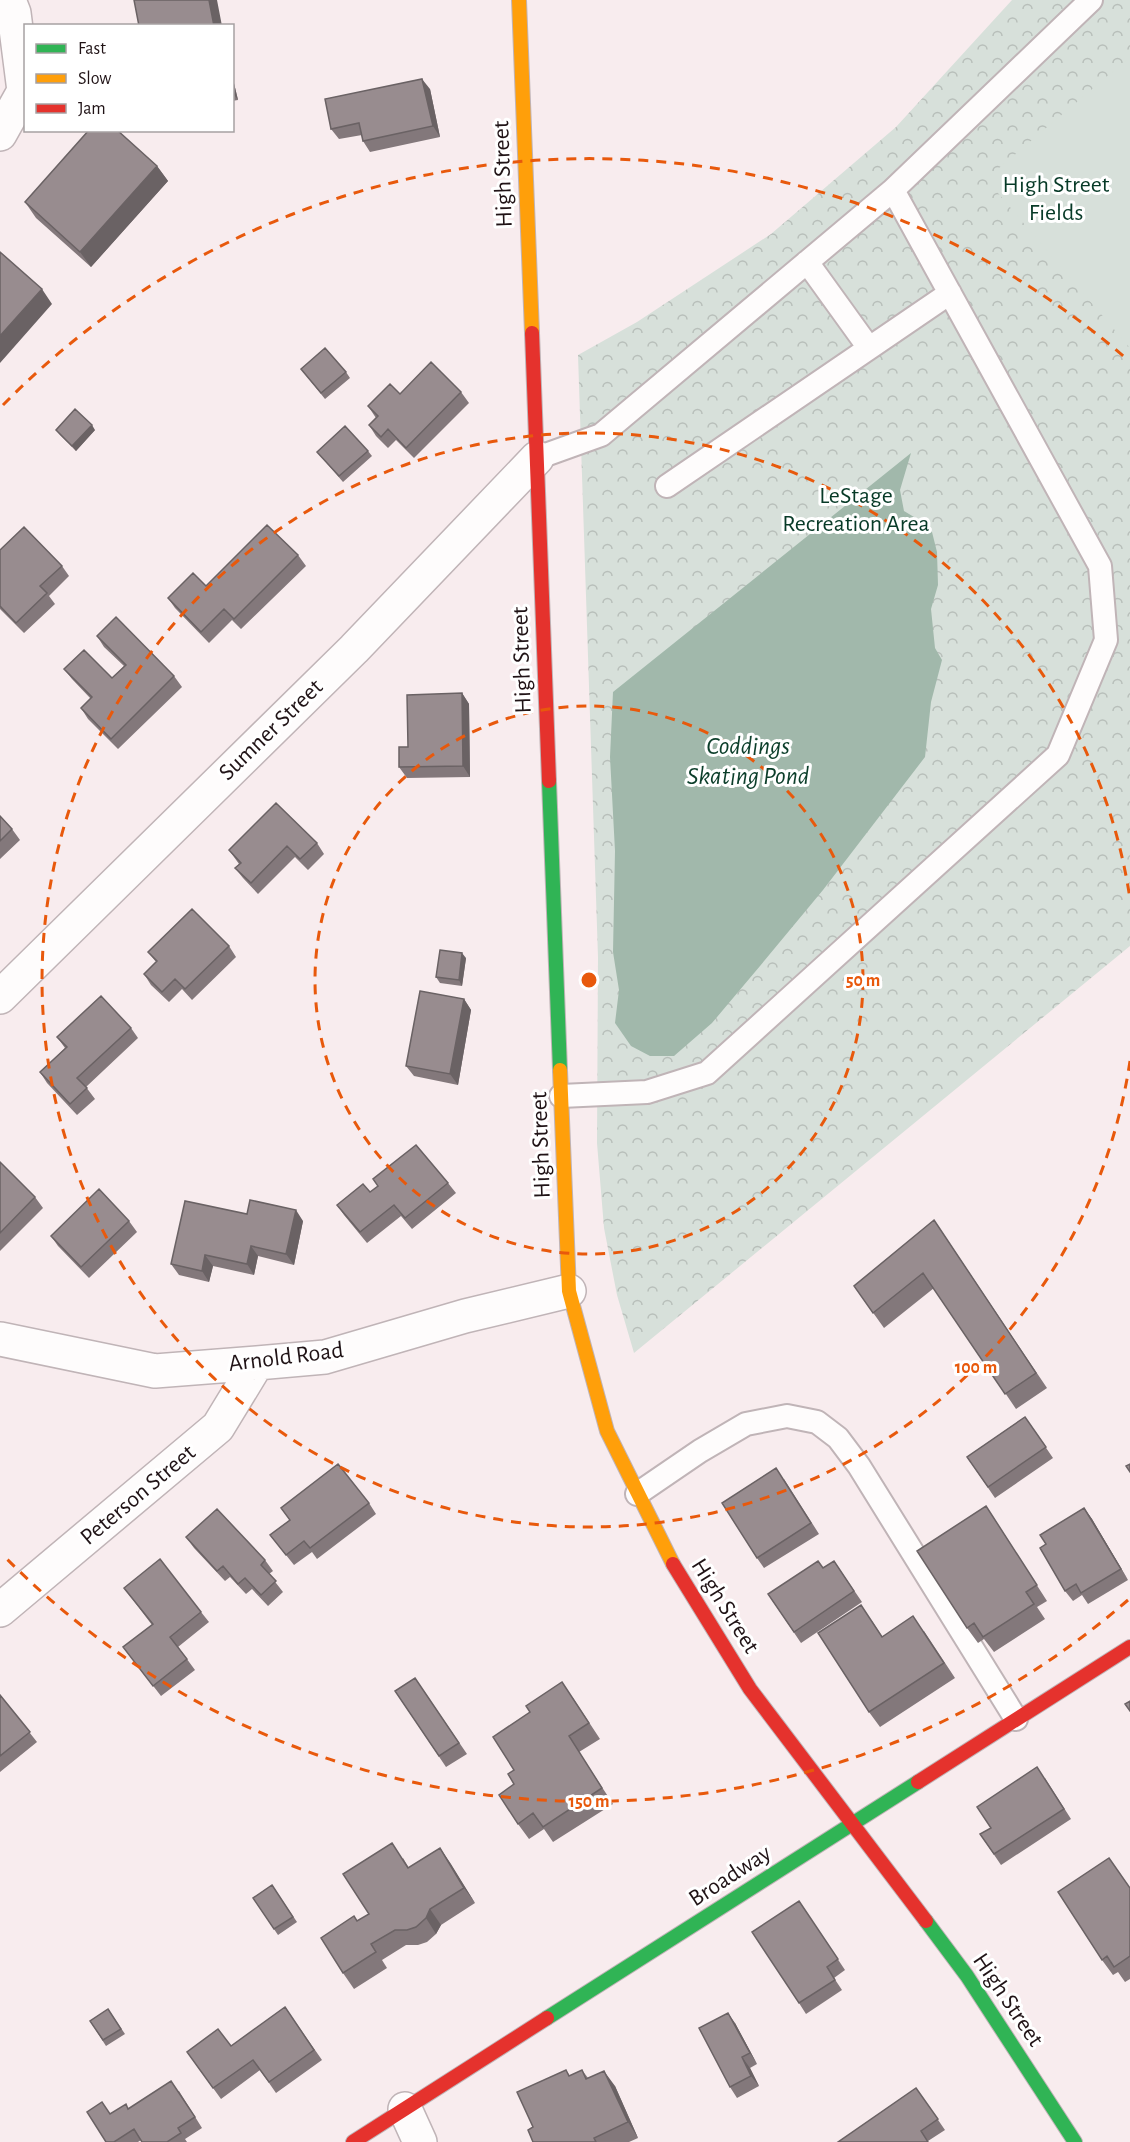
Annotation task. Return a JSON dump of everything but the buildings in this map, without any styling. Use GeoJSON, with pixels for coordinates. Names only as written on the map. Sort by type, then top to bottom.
{"type":"FeatureCollection","features":[{"type":"Feature","properties":{"kind":"street"},"geometry":{"type":"LineString","coordinates":[[0,134],[24,91],[14,13],[9,0]]}},
{"type":"Feature","properties":{"kind":"street","name":"High Street"},"geometry":{"type":"LineString","coordinates":[[519,0],[568,1291],[607,1431],[670,1560],[750,1689],[967,1976],[1075,2142]]}},
{"type":"Feature","properties":{"kind":"street","name":"Sumner Street"},"geometry":{"type":"LineString","coordinates":[[0,997],[354,650],[537,458]]}},
{"type":"Feature","properties":{"kind":"street","name":"Arnold Road"},"geometry":{"type":"LineString","coordinates":[[0,1339],[154,1371],[257,1363],[325,1357],[465,1316],[568,1291]]}},
{"type":"Feature","properties":{"kind":"street","name":"Peterson Street"},"geometry":{"type":"LineString","coordinates":[[0,1610],[218,1427],[257,1363]]}},
{"type":"Feature","properties":{"kind":"street","name":"Broadway"},"geometry":{"type":"LineString","coordinates":[[354,2142],[1130,1647]]}},
{"type":"Feature","properties":{"kind":"street"},"geometry":{"type":"LineString","coordinates":[[405,2109],[420,2142]]}},
{"type":"Feature","properties":{"kind":"lane"},"geometry":{"type":"LineString","coordinates":[[537,458],[601,435],[893,190],[1091,0]]}},
{"type":"Feature","properties":{"kind":"lane"},"geometry":{"type":"LineString","coordinates":[[561,1096],[647,1092],[707,1073],[1058,755],[1106,640],[1100,566],[893,190]]}},
{"type":"Feature","properties":{"kind":"lane"},"geometry":{"type":"LineString","coordinates":[[807,262],[869,348]]}},
{"type":"Feature","properties":{"kind":"lane"},"geometry":{"type":"LineString","coordinates":[[668,486],[950,293]]}},
{"type":"Feature","properties":{"kind":"lane"},"geometry":{"type":"LineString","coordinates":[[637,1494],[700,1451],[746,1424],[786,1416],[817,1422],[838,1438],[859,1466],[1016,1719]]}},
{"type":"Feature","properties":{"kind":"green space","name":"LeStage Recreation Area"},"geometry":{"type":"Polygon","coordinates":[[[1012,0],[1130,0],[1130,946],[634,1353],[617,1295],[604,1228],[597,1143],[598,957],[578,355],[637,322],[771,234],[896,127],[1012,0]]]}},
{"type":"Feature","properties":{"kind":"green space","name":"High Street Fields"},"geometry":{"type":"Polygon","coordinates":[[[1130,57],[1130,348],[986,179],[1130,57]]]}},
{"type":"Feature","properties":{"kind":"water","name":"Coddings Skating Pond"},"geometry":{"type":"Polygon","coordinates":[[[911,453],[900,490],[904,511],[919,520],[932,532],[937,552],[938,585],[931,609],[935,648],[942,660],[931,702],[925,757],[823,890],[712,1023],[674,1056],[650,1056],[631,1046],[615,1023],[619,990],[613,952],[615,851],[610,757],[613,692],[911,453]]]}},
{"type":"Feature","properties":{"kind":"traffic: fast"},"geometry":{"type":"LineString","coordinates":[[549,781],[560,1070]]}},
{"type":"Feature","properties":{"kind":"traffic: fast"},"geometry":{"type":"LineString","coordinates":[[547,2018],[918,1782]]}},
{"type":"Feature","properties":{"kind":"traffic: fast"},"geometry":{"type":"LineString","coordinates":[[926,1921],[967,1976],[1075,2142]]}},
{"type":"Feature","properties":{"kind":"traffic: slow"},"geometry":{"type":"LineString","coordinates":[[519,0],[532,333]]}},
{"type":"Feature","properties":{"kind":"traffic: slow"},"geometry":{"type":"LineString","coordinates":[[560,1070],[569,1291],[607,1431],[673,1564]]}},
{"type":"Feature","properties":{"kind":"traffic: jam"},"geometry":{"type":"LineString","coordinates":[[532,333],[549,781]]}},
{"type":"Feature","properties":{"kind":"traffic: jam"},"geometry":{"type":"LineString","coordinates":[[673,1564],[750,1689],[926,1921]]}},
{"type":"Feature","properties":{"kind":"traffic: jam"},"geometry":{"type":"LineString","coordinates":[[918,1782],[1130,1647]]}},
{"type":"Feature","properties":{"kind":"traffic: jam"},"geometry":{"type":"LineString","coordinates":[[353,2142],[547,2018]]}}]}
